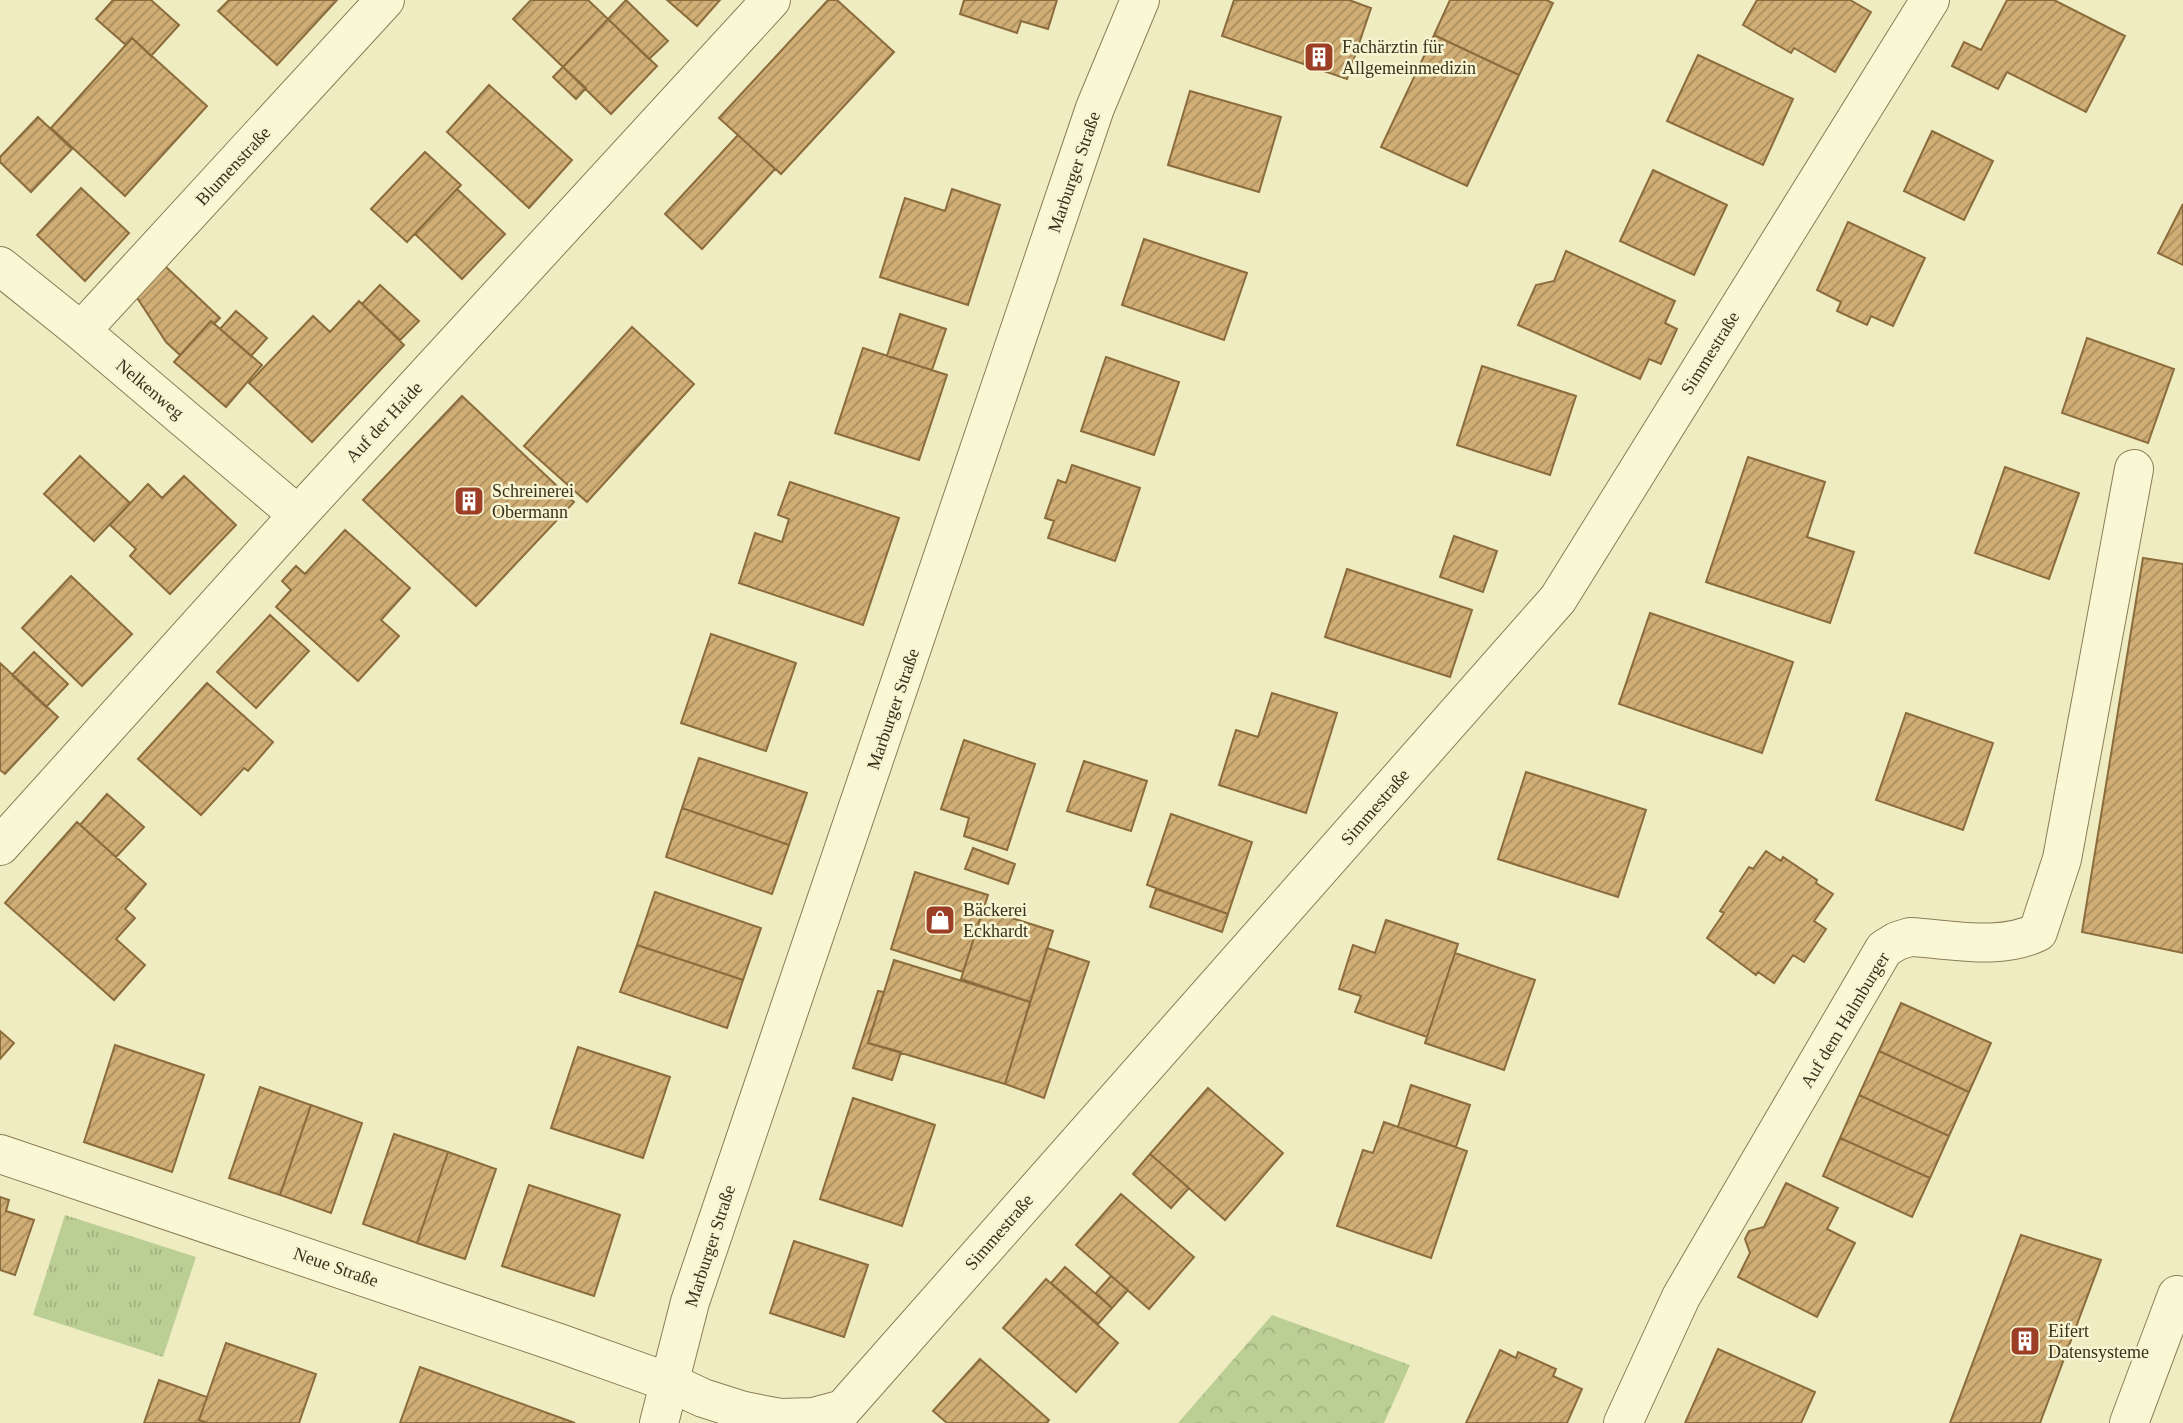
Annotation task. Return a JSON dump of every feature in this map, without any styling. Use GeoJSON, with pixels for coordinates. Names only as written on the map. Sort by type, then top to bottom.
{"type":"FeatureCollection","features":[{"type":"Feature","properties":{"kind":"street","name":"Blumenstraße"},"geometry":{"type":"LineString","coordinates":[[81,331],[385,0]]}},
{"type":"Feature","properties":{"kind":"street","name":"Auf der Haide"},"geometry":{"type":"LineString","coordinates":[[0,846],[298,515],[771,0]]}},
{"type":"Feature","properties":{"kind":"street","name":"Marburger Straße"},"geometry":{"type":"LineString","coordinates":[[659,1423],[690,1302],[1095,108],[1140,0]]}},
{"type":"Feature","properties":{"kind":"street","name":"Simmestraße"},"geometry":{"type":"LineString","coordinates":[[671,1383],[703,1398],[744,1411],[780,1418],[848,1416],[1558,599],[1930,0]]}},
{"type":"Feature","properties":{"kind":"street","name":"Nelkenweg"},"geometry":{"type":"LineString","coordinates":[[0,265],[298,515]]}},
{"type":"Feature","properties":{"kind":"street","name":"Auf dem Halmburger"},"geometry":{"type":"LineString","coordinates":[[1623,1423],[1681,1297],[1884,949],[1910,937],[2002,942],[2025,939],[2038,932],[2062,859],[2134,469]]}},
{"type":"Feature","properties":{"kind":"street","name":"Neue Straße"},"geometry":{"type":"LineString","coordinates":[[0,1154],[671,1383]]}},
{"type":"Feature","properties":{"kind":"street"},"geometry":{"type":"LineString","coordinates":[[2129,1423],[2177,1295],[2183,1297]]}},
{"type":"Feature","properties":{"kind":"green space"},"geometry":{"type":"Polygon","coordinates":[[[65,1215],[196,1257],[163,1357],[33,1315],[65,1215]]]}},
{"type":"Feature","properties":{"kind":"green space"},"geometry":{"type":"Polygon","coordinates":[[[1272,1315],[1410,1365],[1384,1423],[1178,1423],[1272,1315]]]}},
{"type":"Feature","properties":{"kind":"building"},"geometry":{"type":"Polygon","coordinates":[[[113,0],[151,0],[179,25],[151,56],[132,38],[126,45],[96,19],[113,0]]]}},
{"type":"Feature","properties":{"kind":"building"},"geometry":{"type":"Polygon","coordinates":[[[229,0],[337,0],[277,65],[218,11],[229,0]]]}},
{"type":"Feature","properties":{"kind":"building"},"geometry":{"type":"Polygon","coordinates":[[[531,0],[588,0],[608,19],[563,67],[513,19],[531,0]]]}},
{"type":"Feature","properties":{"kind":"building"},"geometry":{"type":"Polygon","coordinates":[[[626,0],[668,41],[649,59],[608,19],[626,0]]]}},
{"type":"Feature","properties":{"kind":"building"},"geometry":{"type":"Polygon","coordinates":[[[667,0],[720,0],[697,26],[667,0]]]}},
{"type":"Feature","properties":{"kind":"building"},"geometry":{"type":"Polygon","coordinates":[[[828,0],[837,0],[894,52],[781,174],[719,118],[828,0]]]}},
{"type":"Feature","properties":{"kind":"building"},"geometry":{"type":"Polygon","coordinates":[[[964,0],[1057,0],[1048,29],[1021,21],[1017,33],[960,14],[964,0]]]}},
{"type":"Feature","properties":{"kind":"building","name":"Fachärztin für Allgemeinmedizin"},"geometry":{"type":"Polygon","coordinates":[[[1234,0],[1349,0],[1371,8],[1347,79],[1222,36],[1234,0]]]}},
{"type":"Feature","properties":{"kind":"building"},"geometry":{"type":"Polygon","coordinates":[[[1450,0],[1546,0],[1553,3],[1519,75],[1434,35],[1450,0]]]}},
{"type":"Feature","properties":{"kind":"building"},"geometry":{"type":"Polygon","coordinates":[[[1757,0],[1850,0],[1871,12],[1835,72],[1794,48],[1791,53],[1743,25],[1757,0]]]}},
{"type":"Feature","properties":{"kind":"building"},"geometry":{"type":"Polygon","coordinates":[[[2007,0],[2054,0],[2125,36],[2086,112],[2007,72],[1998,89],[1952,66],[1964,42],[1981,50],[2007,0]]]}},
{"type":"Feature","properties":{"kind":"building"},"geometry":{"type":"Polygon","coordinates":[[[608,19],[657,66],[611,114],[563,67],[608,19]]]}},
{"type":"Feature","properties":{"kind":"building"},"geometry":{"type":"Polygon","coordinates":[[[1434,35],[1519,75],[1467,186],[1381,147],[1434,35]]]}},
{"type":"Feature","properties":{"kind":"building"},"geometry":{"type":"Polygon","coordinates":[[[132,38],[207,106],[125,196],[51,128],[132,38]]]}},
{"type":"Feature","properties":{"kind":"building"},"geometry":{"type":"Polygon","coordinates":[[[1698,55],[1793,99],[1763,165],[1667,121],[1698,55]]]}},
{"type":"Feature","properties":{"kind":"building"},"geometry":{"type":"Polygon","coordinates":[[[563,67],[586,88],[576,99],[553,77],[563,67]]]}},
{"type":"Feature","properties":{"kind":"building"},"geometry":{"type":"Polygon","coordinates":[[[489,85],[572,160],[529,208],[447,132],[489,85]]]}},
{"type":"Feature","properties":{"kind":"building"},"geometry":{"type":"Polygon","coordinates":[[[1190,91],[1281,117],[1259,192],[1168,165],[1190,91]]]}},
{"type":"Feature","properties":{"kind":"building"},"geometry":{"type":"Polygon","coordinates":[[[38,117],[72,149],[31,192],[0,162],[0,157],[38,117]]]}},
{"type":"Feature","properties":{"kind":"building"},"geometry":{"type":"Polygon","coordinates":[[[1932,131],[1993,161],[1964,220],[1904,191],[1932,131]]]}},
{"type":"Feature","properties":{"kind":"building"},"geometry":{"type":"Polygon","coordinates":[[[738,135],[775,169],[702,249],[665,214],[738,135]]]}},
{"type":"Feature","properties":{"kind":"building"},"geometry":{"type":"Polygon","coordinates":[[[425,152],[461,185],[407,242],[371,209],[425,152]]]}},
{"type":"Feature","properties":{"kind":"building"},"geometry":{"type":"Polygon","coordinates":[[[1653,170],[1727,205],[1694,275],[1620,241],[1653,170]]]}},
{"type":"Feature","properties":{"kind":"building"},"geometry":{"type":"Polygon","coordinates":[[[81,188],[129,233],[85,281],[37,235],[81,188]]]}},
{"type":"Feature","properties":{"kind":"building"},"geometry":{"type":"Polygon","coordinates":[[[457,189],[505,234],[462,279],[415,234],[457,189]]]}},
{"type":"Feature","properties":{"kind":"building"},"geometry":{"type":"Polygon","coordinates":[[[952,189],[1000,205],[968,305],[880,277],[905,198],[945,211],[952,189]]]}},
{"type":"Feature","properties":{"kind":"building"},"geometry":{"type":"Polygon","coordinates":[[[2183,204],[2183,265],[2158,253],[2183,204]]]}},
{"type":"Feature","properties":{"kind":"building"},"geometry":{"type":"Polygon","coordinates":[[[1848,222],[1925,258],[1893,326],[1871,316],[1867,325],[1837,311],[1841,302],[1817,290],[1848,222]]]}},
{"type":"Feature","properties":{"kind":"building"},"geometry":{"type":"Polygon","coordinates":[[[1144,239],[1247,273],[1224,340],[1122,305],[1144,239]]]}},
{"type":"Feature","properties":{"kind":"building"},"geometry":{"type":"Polygon","coordinates":[[[1566,251],[1675,301],[1665,323],[1677,329],[1661,364],[1649,359],[1640,379],[1518,325],[1536,285],[1554,281],[1566,251]]]}},
{"type":"Feature","properties":{"kind":"building"},"geometry":{"type":"Polygon","coordinates":[[[165,266],[220,318],[214,324],[211,321],[180,355],[166,342],[136,296],[165,266]]]}},
{"type":"Feature","properties":{"kind":"building"},"geometry":{"type":"Polygon","coordinates":[[[380,285],[419,321],[400,340],[362,304],[380,285]]]}},
{"type":"Feature","properties":{"kind":"building"},"geometry":{"type":"Polygon","coordinates":[[[359,301],[404,345],[312,442],[249,383],[313,316],[330,332],[359,301]]]}},
{"type":"Feature","properties":{"kind":"building"},"geometry":{"type":"Polygon","coordinates":[[[236,311],[267,338],[251,356],[220,329],[236,311]]]}},
{"type":"Feature","properties":{"kind":"building"},"geometry":{"type":"Polygon","coordinates":[[[900,314],[946,329],[932,370],[887,356],[900,314]]]}},
{"type":"Feature","properties":{"kind":"building"},"geometry":{"type":"Polygon","coordinates":[[[211,321],[262,365],[226,407],[174,362],[211,321]]]}},
{"type":"Feature","properties":{"kind":"building"},"geometry":{"type":"Polygon","coordinates":[[[632,327],[694,384],[587,502],[524,446],[632,327]]]}},
{"type":"Feature","properties":{"kind":"building"},"geometry":{"type":"Polygon","coordinates":[[[2087,338],[2174,369],[2148,443],[2062,413],[2087,338]]]}},
{"type":"Feature","properties":{"kind":"building"},"geometry":{"type":"Polygon","coordinates":[[[863,348],[947,375],[919,460],[835,433],[863,348]]]}},
{"type":"Feature","properties":{"kind":"building"},"geometry":{"type":"Polygon","coordinates":[[[1106,357],[1179,382],[1154,455],[1081,431],[1106,357]]]}},
{"type":"Feature","properties":{"kind":"building"},"geometry":{"type":"Polygon","coordinates":[[[1482,366],[1576,396],[1550,475],[1457,445],[1482,366]]]}},
{"type":"Feature","properties":{"kind":"building","name":"Schreinerei Obermann"},"geometry":{"type":"Polygon","coordinates":[[[462,396],[574,502],[476,606],[363,500],[462,396]]]}},
{"type":"Feature","properties":{"kind":"building"},"geometry":{"type":"Polygon","coordinates":[[[80,456],[130,503],[94,541],[44,494],[80,456]]]}},
{"type":"Feature","properties":{"kind":"building"},"geometry":{"type":"Polygon","coordinates":[[[1748,457],[1825,482],[1807,537],[1854,552],[1830,623],[1706,582],[1748,457]]]}},
{"type":"Feature","properties":{"kind":"building"},"geometry":{"type":"Polygon","coordinates":[[[1072,465],[1140,488],[1115,561],[1048,538],[1054,521],[1045,518],[1058,480],[1066,483],[1072,465]]]}},
{"type":"Feature","properties":{"kind":"building"},"geometry":{"type":"Polygon","coordinates":[[[2005,467],[2079,493],[2049,579],[1975,553],[2005,467]]]}},
{"type":"Feature","properties":{"kind":"building"},"geometry":{"type":"Polygon","coordinates":[[[184,476],[236,525],[170,594],[130,556],[136,549],[110,525],[148,484],[162,498],[184,476]]]}},
{"type":"Feature","properties":{"kind":"building"},"geometry":{"type":"Polygon","coordinates":[[[790,482],[899,518],[863,625],[739,583],[755,533],[782,542],[789,519],[778,515],[790,482]]]}},
{"type":"Feature","properties":{"kind":"building"},"geometry":{"type":"Polygon","coordinates":[[[345,530],[410,588],[381,620],[399,636],[358,681],[276,607],[291,590],[282,581],[296,566],[305,574],[345,530]]]}},
{"type":"Feature","properties":{"kind":"building"},"geometry":{"type":"Polygon","coordinates":[[[1454,536],[1497,551],[1483,592],[1440,577],[1454,536]]]}},
{"type":"Feature","properties":{"kind":"building"},"geometry":{"type":"Polygon","coordinates":[[[2143,558],[2183,564],[2183,953],[2082,932],[2143,558]]]}},
{"type":"Feature","properties":{"kind":"building"},"geometry":{"type":"Polygon","coordinates":[[[1347,569],[1472,610],[1450,677],[1325,637],[1347,569]]]}},
{"type":"Feature","properties":{"kind":"building"},"geometry":{"type":"Polygon","coordinates":[[[71,576],[132,634],[82,686],[22,628],[71,576]]]}},
{"type":"Feature","properties":{"kind":"building"},"geometry":{"type":"Polygon","coordinates":[[[1650,613],[1793,662],[1762,753],[1619,704],[1650,613]]]}},
{"type":"Feature","properties":{"kind":"building"},"geometry":{"type":"Polygon","coordinates":[[[270,615],[309,651],[256,708],[217,672],[270,615]]]}},
{"type":"Feature","properties":{"kind":"building"},"geometry":{"type":"Polygon","coordinates":[[[711,634],[796,663],[766,751],[681,723],[711,634]]]}},
{"type":"Feature","properties":{"kind":"building"},"geometry":{"type":"Polygon","coordinates":[[[34,652],[68,684],[46,707],[12,675],[34,652]]]}},
{"type":"Feature","properties":{"kind":"building"},"geometry":{"type":"Polygon","coordinates":[[[0,663],[58,717],[5,774],[0,770],[0,663]]]}},
{"type":"Feature","properties":{"kind":"building"},"geometry":{"type":"Polygon","coordinates":[[[207,683],[273,742],[248,771],[244,768],[201,815],[138,759],[207,683]]]}},
{"type":"Feature","properties":{"kind":"building"},"geometry":{"type":"Polygon","coordinates":[[[1272,693],[1337,713],[1306,813],[1219,785],[1236,730],[1258,737],[1272,693]]]}},
{"type":"Feature","properties":{"kind":"building"},"geometry":{"type":"Polygon","coordinates":[[[1906,713],[1993,743],[1963,830],[1876,800],[1906,713]]]}},
{"type":"Feature","properties":{"kind":"building"},"geometry":{"type":"Polygon","coordinates":[[[964,740],[1035,764],[1007,850],[964,836],[969,818],[941,809],[964,740]]]}},
{"type":"Feature","properties":{"kind":"building"},"geometry":{"type":"Polygon","coordinates":[[[699,758],[807,793],[789,845],[682,808],[699,758]]]}},
{"type":"Feature","properties":{"kind":"building"},"geometry":{"type":"Polygon","coordinates":[[[1084,761],[1147,781],[1131,831],[1067,811],[1084,761]]]}},
{"type":"Feature","properties":{"kind":"building"},"geometry":{"type":"Polygon","coordinates":[[[1526,772],[1646,810],[1618,897],[1498,859],[1526,772]]]}},
{"type":"Feature","properties":{"kind":"building"},"geometry":{"type":"Polygon","coordinates":[[[107,794],[144,827],[116,857],[80,825],[107,794]]]}},
{"type":"Feature","properties":{"kind":"building"},"geometry":{"type":"Polygon","coordinates":[[[682,808],[789,845],[772,894],[666,857],[682,808]]]}},
{"type":"Feature","properties":{"kind":"building"},"geometry":{"type":"Polygon","coordinates":[[[1171,814],[1252,842],[1228,914],[1147,885],[1171,814]]]}},
{"type":"Feature","properties":{"kind":"building"},"geometry":{"type":"Polygon","coordinates":[[[77,822],[146,884],[125,909],[135,918],[116,939],[145,965],[114,1000],[5,903],[77,822]]]}},
{"type":"Feature","properties":{"kind":"building"},"geometry":{"type":"Polygon","coordinates":[[[973,848],[1015,864],[1008,884],[965,869],[973,848]]]}},
{"type":"Feature","properties":{"kind":"building"},"geometry":{"type":"Polygon","coordinates":[[[1766,851],[1781,861],[1783,857],[1833,894],[1814,921],[1826,929],[1804,962],[1793,955],[1774,983],[1758,972],[1756,975],[1707,938],[1724,913],[1720,911],[1749,867],[1753,869],[1766,851]]]}},
{"type":"Feature","properties":{"kind":"building","name":"Bäckerei Eckhardt"},"geometry":{"type":"Polygon","coordinates":[[[915,872],[988,895],[963,972],[891,949],[915,872]]]}},
{"type":"Feature","properties":{"kind":"building"},"geometry":{"type":"Polygon","coordinates":[[[1156,889],[1228,914],[1222,932],[1150,907],[1156,889]]]}},
{"type":"Feature","properties":{"kind":"building"},"geometry":{"type":"Polygon","coordinates":[[[655,892],[761,928],[743,980],[637,945],[655,892]]]}},
{"type":"Feature","properties":{"kind":"building"},"geometry":{"type":"Polygon","coordinates":[[[983,909],[1053,931],[1030,1002],[961,979],[983,909]]]}},
{"type":"Feature","properties":{"kind":"building"},"geometry":{"type":"Polygon","coordinates":[[[1386,920],[1458,944],[1427,1037],[1355,1012],[1361,996],[1339,989],[1353,945],[1375,953],[1386,920]]]}},
{"type":"Feature","properties":{"kind":"building"},"geometry":{"type":"Polygon","coordinates":[[[637,945],[743,980],[727,1028],[620,992],[637,945]]]}},
{"type":"Feature","properties":{"kind":"building"},"geometry":{"type":"Polygon","coordinates":[[[1047,948],[1089,962],[1044,1098],[1005,1084],[1047,948]]]}},
{"type":"Feature","properties":{"kind":"building"},"geometry":{"type":"Polygon","coordinates":[[[1455,953],[1535,980],[1504,1070],[1425,1043],[1455,953]]]}},
{"type":"Feature","properties":{"kind":"building"},"geometry":{"type":"Polygon","coordinates":[[[894,960],[1030,1002],[1005,1084],[868,1043],[894,960]]]}},
{"type":"Feature","properties":{"kind":"building"},"geometry":{"type":"Polygon","coordinates":[[[878,991],[884,992],[868,1043],[901,1052],[892,1080],[853,1068],[878,991]]]}},
{"type":"Feature","properties":{"kind":"building"},"geometry":{"type":"Polygon","coordinates":[[[1901,1003],[1991,1043],[1969,1092],[1879,1051],[1901,1003]]]}},
{"type":"Feature","properties":{"kind":"building"},"geometry":{"type":"Polygon","coordinates":[[[0,1031],[14,1043],[0,1059],[0,1031]]]}},
{"type":"Feature","properties":{"kind":"building"},"geometry":{"type":"Polygon","coordinates":[[[115,1045],[204,1075],[172,1172],[84,1142],[115,1045]]]}},
{"type":"Feature","properties":{"kind":"building"},"geometry":{"type":"Polygon","coordinates":[[[578,1047],[670,1077],[643,1158],[551,1128],[578,1047]]]}},
{"type":"Feature","properties":{"kind":"building"},"geometry":{"type":"Polygon","coordinates":[[[1879,1051],[1969,1092],[1949,1136],[1859,1095],[1879,1051]]]}},
{"type":"Feature","properties":{"kind":"building"},"geometry":{"type":"Polygon","coordinates":[[[1411,1085],[1470,1105],[1456,1147],[1398,1127],[1411,1085]]]}},
{"type":"Feature","properties":{"kind":"building"},"geometry":{"type":"Polygon","coordinates":[[[260,1087],[311,1105],[280,1195],[229,1178],[260,1087]]]}},
{"type":"Feature","properties":{"kind":"building"},"geometry":{"type":"Polygon","coordinates":[[[1208,1088],[1283,1153],[1225,1220],[1150,1154],[1208,1088]]]}},
{"type":"Feature","properties":{"kind":"building"},"geometry":{"type":"Polygon","coordinates":[[[1859,1095],[1949,1136],[1930,1178],[1840,1138],[1859,1095]]]}},
{"type":"Feature","properties":{"kind":"building"},"geometry":{"type":"Polygon","coordinates":[[[853,1098],[935,1125],[902,1226],[820,1199],[853,1098]]]}},
{"type":"Feature","properties":{"kind":"building"},"geometry":{"type":"Polygon","coordinates":[[[311,1105],[362,1123],[331,1213],[280,1195],[311,1105]]]}},
{"type":"Feature","properties":{"kind":"building"},"geometry":{"type":"Polygon","coordinates":[[[1384,1122],[1467,1151],[1431,1258],[1337,1226],[1363,1150],[1373,1153],[1384,1122]]]}},
{"type":"Feature","properties":{"kind":"building"},"geometry":{"type":"Polygon","coordinates":[[[394,1134],[448,1152],[417,1243],[363,1224],[394,1134]]]}},
{"type":"Feature","properties":{"kind":"building"},"geometry":{"type":"Polygon","coordinates":[[[1840,1138],[1930,1178],[1912,1217],[1823,1176],[1840,1138]]]}},
{"type":"Feature","properties":{"kind":"building"},"geometry":{"type":"Polygon","coordinates":[[[448,1152],[496,1169],[465,1259],[417,1243],[448,1152]]]}},
{"type":"Feature","properties":{"kind":"building"},"geometry":{"type":"Polygon","coordinates":[[[1150,1154],[1189,1188],[1171,1208],[1133,1174],[1150,1154]]]}},
{"type":"Feature","properties":{"kind":"building"},"geometry":{"type":"Polygon","coordinates":[[[1786,1183],[1838,1208],[1827,1229],[1855,1243],[1817,1317],[1738,1277],[1750,1253],[1745,1239],[1749,1231],[1764,1227],[1786,1183]]]}},
{"type":"Feature","properties":{"kind":"building"},"geometry":{"type":"Polygon","coordinates":[[[529,1185],[620,1215],[594,1296],[502,1266],[529,1185]]]}},
{"type":"Feature","properties":{"kind":"building"},"geometry":{"type":"Polygon","coordinates":[[[1121,1194],[1194,1257],[1149,1309],[1076,1245],[1121,1194]]]}},
{"type":"Feature","properties":{"kind":"building"},"geometry":{"type":"Polygon","coordinates":[[[0,1197],[9,1200],[6,1211],[34,1220],[15,1275],[0,1270],[0,1197]]]}},
{"type":"Feature","properties":{"kind":"building","name":"Eifert Datensysteme"},"geometry":{"type":"Polygon","coordinates":[[[2021,1235],[2101,1260],[2040,1423],[1950,1423],[2021,1235]]]}},
{"type":"Feature","properties":{"kind":"building"},"geometry":{"type":"Polygon","coordinates":[[[794,1241],[868,1265],[844,1337],[770,1313],[794,1241]]]}},
{"type":"Feature","properties":{"kind":"building"},"geometry":{"type":"Polygon","coordinates":[[[1065,1267],[1112,1308],[1098,1324],[1051,1283],[1065,1267]]]}},
{"type":"Feature","properties":{"kind":"building"},"geometry":{"type":"Polygon","coordinates":[[[1111,1276],[1128,1290],[1112,1308],[1096,1293],[1111,1276]]]}},
{"type":"Feature","properties":{"kind":"building"},"geometry":{"type":"Polygon","coordinates":[[[1046,1279],[1118,1343],[1076,1392],[1003,1328],[1046,1279]]]}},
{"type":"Feature","properties":{"kind":"building"},"geometry":{"type":"Polygon","coordinates":[[[226,1343],[316,1374],[299,1423],[208,1423],[199,1420],[226,1343]]]}},
{"type":"Feature","properties":{"kind":"building"},"geometry":{"type":"Polygon","coordinates":[[[1718,1349],[1815,1392],[1801,1423],[1685,1423],[1718,1349]]]}},
{"type":"Feature","properties":{"kind":"building"},"geometry":{"type":"Polygon","coordinates":[[[1500,1350],[1516,1358],[1518,1352],[1556,1369],[1553,1376],[1582,1389],[1567,1423],[1466,1423],[1500,1350]]]}},
{"type":"Feature","properties":{"kind":"building"},"geometry":{"type":"Polygon","coordinates":[[[980,1359],[1049,1420],[1047,1423],[947,1423],[933,1411],[980,1359]]]}},
{"type":"Feature","properties":{"kind":"building"},"geometry":{"type":"Polygon","coordinates":[[[420,1367],[575,1423],[400,1423],[420,1367]]]}},
{"type":"Feature","properties":{"kind":"building"},"geometry":{"type":"Polygon","coordinates":[[[159,1380],[207,1397],[199,1420],[208,1423],[144,1423],[159,1380]]]}},
{"type":"Feature","properties":{"kind":"place","name":"Fachärztin für Allgemeinmedizin"},"geometry":{"type":"Point","coordinates":[1319,57]}},
{"type":"Feature","properties":{"kind":"place","name":"Schreinerei Obermann"},"geometry":{"type":"Point","coordinates":[469,501]}},
{"type":"Feature","properties":{"kind":"place","name":"Bäckerei Eckhardt"},"geometry":{"type":"Point","coordinates":[940,920]}},
{"type":"Feature","properties":{"kind":"place","name":"Eifert Datensysteme"},"geometry":{"type":"Point","coordinates":[2025,1341]}}]}
